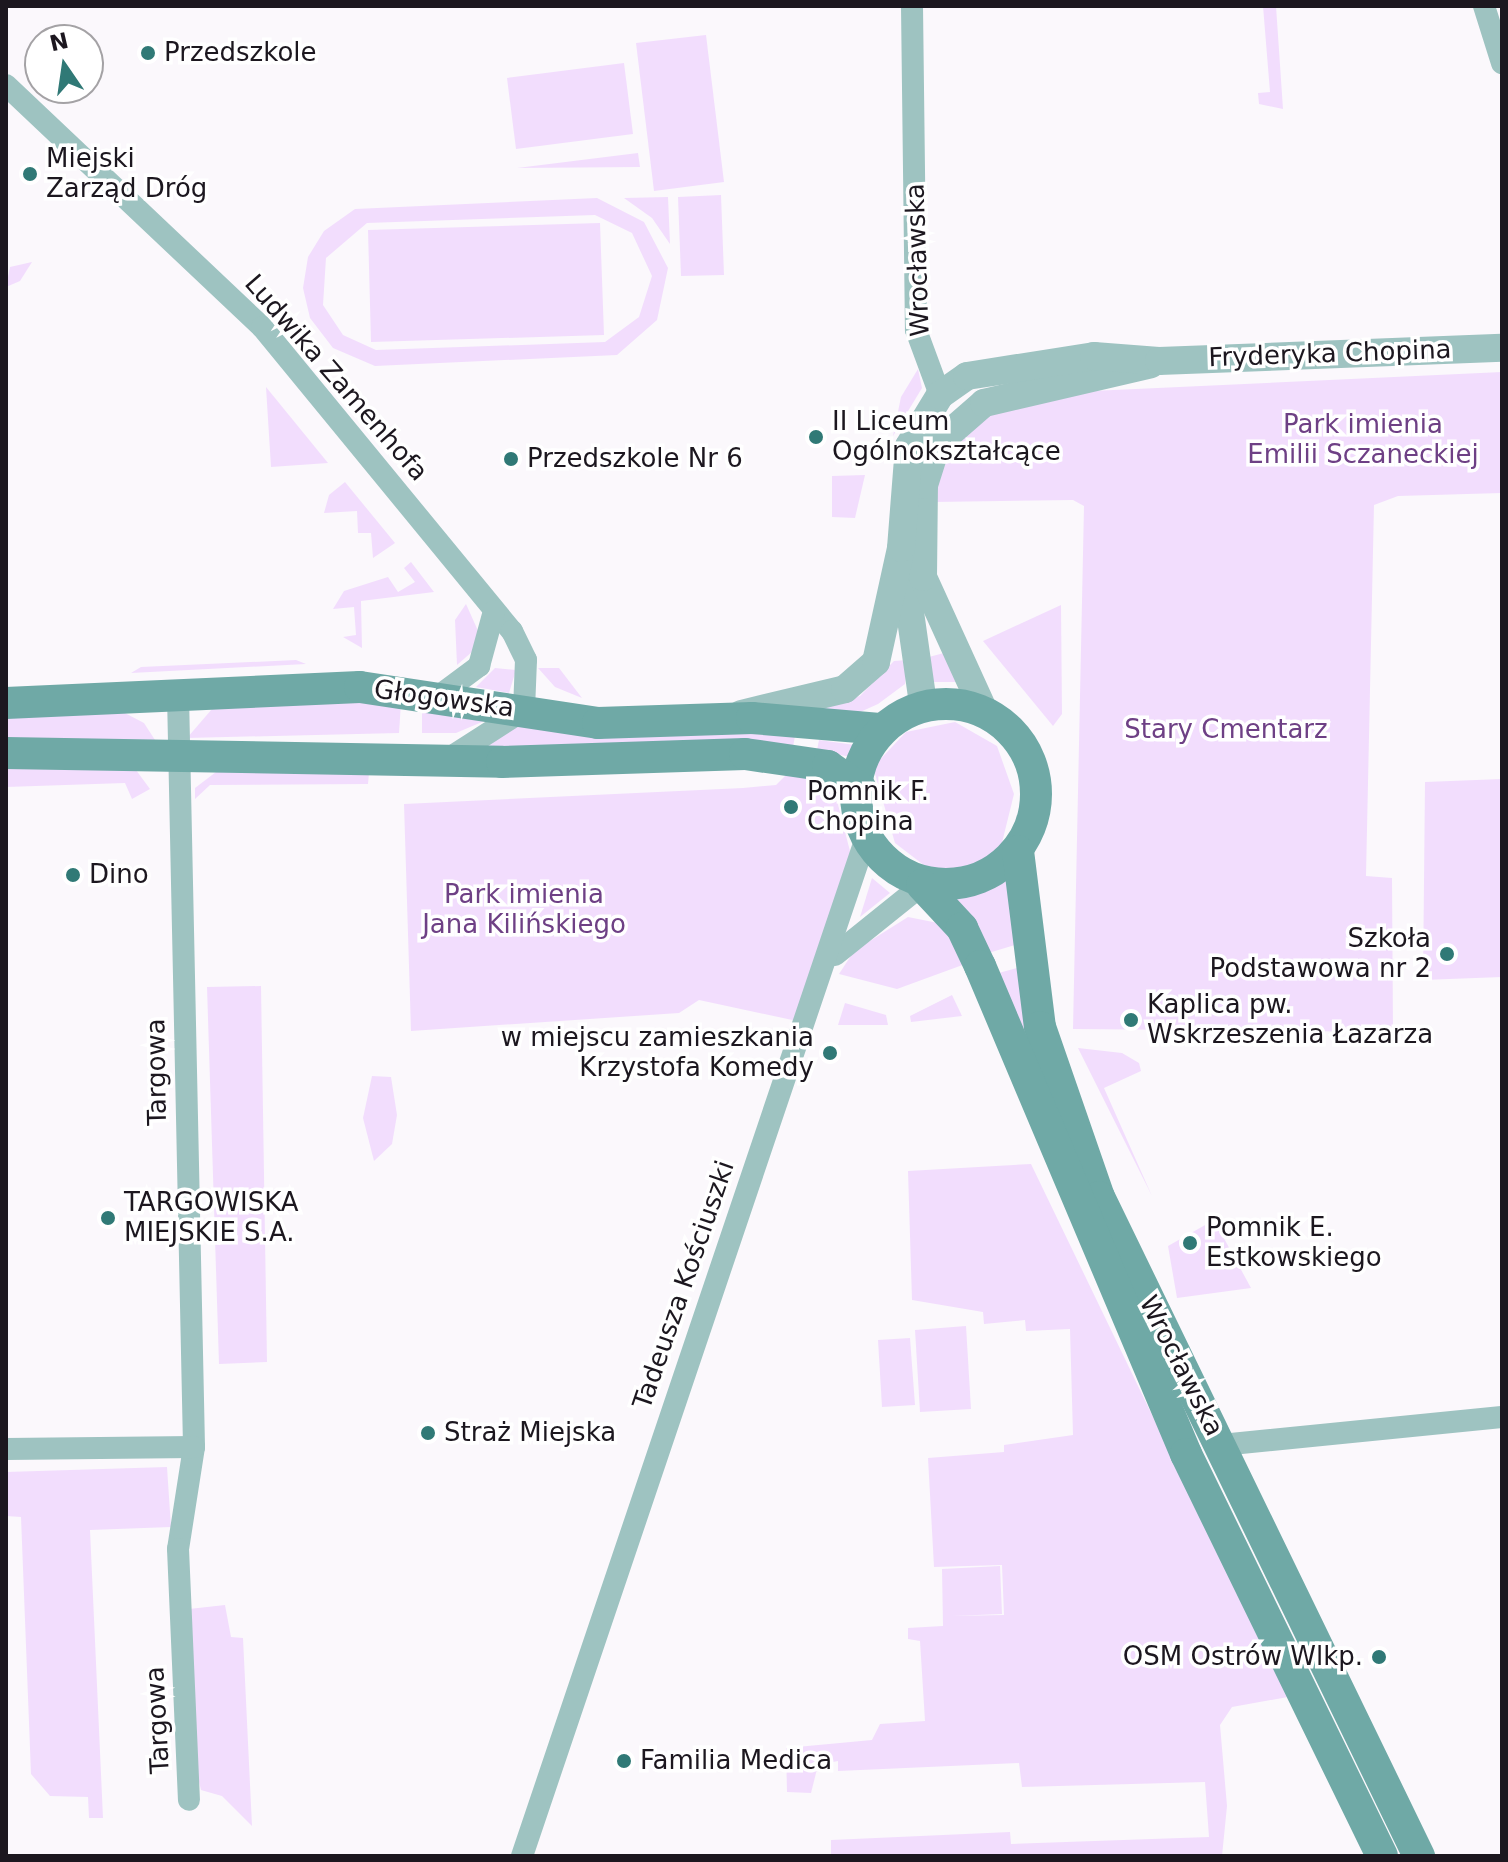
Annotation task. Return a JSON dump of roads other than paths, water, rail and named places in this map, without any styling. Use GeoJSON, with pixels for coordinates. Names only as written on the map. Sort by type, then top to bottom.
{"type":"FeatureCollection","features":[{"type":"Feature","properties":{"kind":"main road","name":"Głogowska"},"geometry":{"type":"LineString","coordinates":[[6,703],[360,687],[440,695],[621,724],[726,718],[880,729]]}},
{"type":"Feature","properties":{"kind":"main road"},"geometry":{"type":"LineString","coordinates":[[923,704],[984,711],[1012,733],[1030,766],[1033,803],[1018,851],[989,874],[922,885],[888,864],[868,832],[861,789],[880,729],[923,704]]}},
{"type":"Feature","properties":{"kind":"main road","name":"Głogowska"},"geometry":{"type":"LineString","coordinates":[[6,753],[445,761],[745,754],[828,766],[861,789]]}},
{"type":"Feature","properties":{"kind":"main road","name":"Wrocławska"},"geometry":{"type":"LineString","coordinates":[[1018,851],[1040,1027],[1115,1236],[1221,1445],[1419,1856]]}},
{"type":"Feature","properties":{"kind":"main road","name":"Wrocławska"},"geometry":{"type":"LineString","coordinates":[[922,885],[962,928],[1186,1454],[1382,1856]]}},
{"type":"Feature","properties":{"kind":"street","name":"Wrocławska"},"geometry":{"type":"LineString","coordinates":[[912,6],[916,330],[940,395]]}},
{"type":"Feature","properties":{"kind":"street"},"geometry":{"type":"LineString","coordinates":[[1484,6],[1502,63]]}},
{"type":"Feature","properties":{"kind":"street","name":"Ludwika Zamenhofa"},"geometry":{"type":"LineString","coordinates":[[10,90],[262,327],[494,611],[526,660],[524,710]]}},
{"type":"Feature","properties":{"kind":"street","name":"Fryderyka Chopina"},"geometry":{"type":"LineString","coordinates":[[940,395],[977,371],[1026,362],[1111,356],[1159,361],[1502,348]]}},
{"type":"Feature","properties":{"kind":"street","name":"Fryderyka Chopina"},"geometry":{"type":"LineString","coordinates":[[984,711],[934,613],[921,553],[930,460],[970,409],[1159,361]]}},
{"type":"Feature","properties":{"kind":"street"},"geometry":{"type":"LineString","coordinates":[[726,718],[845,689],[870,671],[887,635],[901,548],[909,446],[940,395]]}},
{"type":"Feature","properties":{"kind":"street"},"geometry":{"type":"LineString","coordinates":[[901,548],[923,704]]}},
{"type":"Feature","properties":{"kind":"street"},"geometry":{"type":"LineString","coordinates":[[440,695],[479,666],[494,611]]}},
{"type":"Feature","properties":{"kind":"street","name":"Targowa"},"geometry":{"type":"LineString","coordinates":[[178,695],[194,1447],[178,1549],[189,1800]]}},
{"type":"Feature","properties":{"kind":"street"},"geometry":{"type":"LineString","coordinates":[[445,761],[524,710]]}},
{"type":"Feature","properties":{"kind":"street","name":"Tadeusza Kościuszki"},"geometry":{"type":"LineString","coordinates":[[522,1856],[770,1118],[829,962],[868,832]]}},
{"type":"Feature","properties":{"kind":"street","name":"Tadeusza Kościuszki"},"geometry":{"type":"LineString","coordinates":[[829,962],[863,926],[922,885]]}},
{"type":"Feature","properties":{"kind":"street"},"geometry":{"type":"LineString","coordinates":[[1221,1445],[1502,1417]]}},
{"type":"Feature","properties":{"kind":"street"},"geometry":{"type":"LineString","coordinates":[[6,1449],[194,1447]]}},
{"type":"Feature","properties":{"kind":"place","name":"Przedszkole"},"geometry":{"type":"Point","coordinates":[148,53]}},
{"type":"Feature","properties":{"kind":"place","name":"Miejski Zarząd Dróg"},"geometry":{"type":"Point","coordinates":[30,174]}},
{"type":"Feature","properties":{"kind":"place","name":"II Liceum Ogólnokształcące"},"geometry":{"type":"Point","coordinates":[816,437]}},
{"type":"Feature","properties":{"kind":"place","name":"Przedszkole Nr 6"},"geometry":{"type":"Point","coordinates":[511,459]}},
{"type":"Feature","properties":{"kind":"place","name":"Pomnik F. Chopina"},"geometry":{"type":"Point","coordinates":[791,807]}},
{"type":"Feature","properties":{"kind":"place","name":"Dino"},"geometry":{"type":"Point","coordinates":[73,875]}},
{"type":"Feature","properties":{"kind":"place","name":"Szkoła Podstawowa nr 2"},"geometry":{"type":"Point","coordinates":[1447,954]}},
{"type":"Feature","properties":{"kind":"place","name":"Kaplica pw. Wskrzeszenia Łazarza"},"geometry":{"type":"Point","coordinates":[1131,1020]}},
{"type":"Feature","properties":{"kind":"place","name":"w miejscu zamieszkania Krzystofa Komedy"},"geometry":{"type":"Point","coordinates":[830,1053]}},
{"type":"Feature","properties":{"kind":"place","name":"TARGOWISKA MIEJSKIE S.A."},"geometry":{"type":"Point","coordinates":[108,1218]}},
{"type":"Feature","properties":{"kind":"place","name":"Pomnik E. Estkowskiego"},"geometry":{"type":"Point","coordinates":[1190,1243]}},
{"type":"Feature","properties":{"kind":"place","name":"Straż Miejska"},"geometry":{"type":"Point","coordinates":[428,1433]}},
{"type":"Feature","properties":{"kind":"place","name":"OSM Ostrów Wlkp."},"geometry":{"type":"Point","coordinates":[1379,1657]}},
{"type":"Feature","properties":{"kind":"place","name":"Familia Medica"},"geometry":{"type":"Point","coordinates":[624,1761]}},
{"type":"Feature","properties":{"kind":"park label","name":"Park imienia Emilii Sczaneckiej"},"geometry":{"type":"Point","coordinates":[1363,440]}},
{"type":"Feature","properties":{"kind":"park label","name":"Stary Cmentarz"},"geometry":{"type":"Point","coordinates":[1226,730]}},
{"type":"Feature","properties":{"kind":"park label","name":"Park imienia Jana Kilińskiego"},"geometry":{"type":"Point","coordinates":[524,910]}}]}
